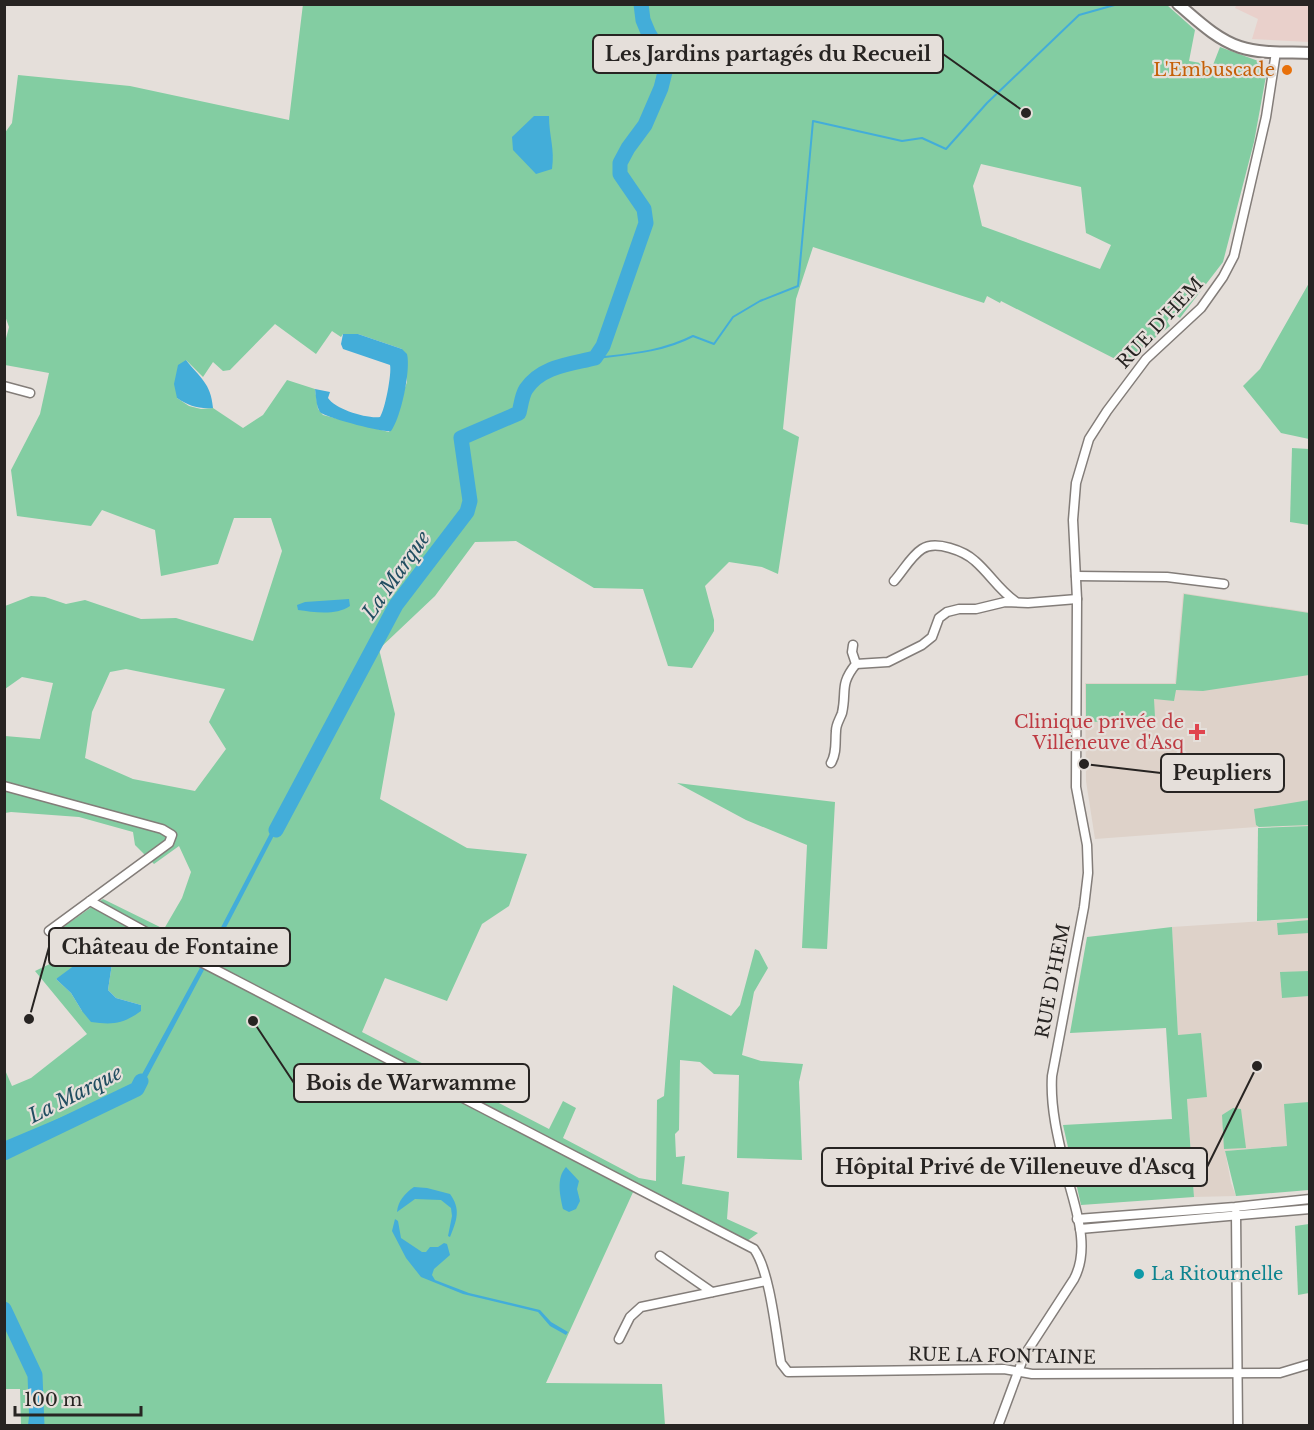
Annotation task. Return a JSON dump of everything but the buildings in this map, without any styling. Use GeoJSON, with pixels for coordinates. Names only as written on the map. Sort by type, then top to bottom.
{"type":"FeatureCollection","features":[{"type":"Feature","properties":{"kind":"main road"},"geometry":{"type":"LineString","coordinates":[[1178,4],[1206,28],[1227,41],[1246,48],[1310,53]]}},
{"type":"Feature","properties":{"kind":"street","name":"RUE D'HEM"},"geometry":{"type":"LineString","coordinates":[[998,1425],[1017,1372],[1032,1340],[1077,1274],[1082,1252],[1080,1229],[1054,1118],[1051,1092],[1088,873],[1087,845],[1076,781],[1077,599],[1074,496],[1085,449],[1099,422],[1153,351],[1201,308],[1231,262],[1266,117],[1276,52]]}},
{"type":"Feature","properties":{"kind":"street"},"geometry":{"type":"LineString","coordinates":[[4,386],[30,393]]}},
{"type":"Feature","properties":{"kind":"street"},"geometry":{"type":"LineString","coordinates":[[894,581],[920,551],[931,546],[941,546],[973,559],[1015,602]]}},
{"type":"Feature","properties":{"kind":"street"},"geometry":{"type":"LineString","coordinates":[[1076,576],[1167,578],[1224,584]]}},
{"type":"Feature","properties":{"kind":"street"},"geometry":{"type":"LineString","coordinates":[[831,763],[835,754],[836,727],[842,709],[844,686],[847,676],[856,664],[888,662],[922,645],[932,637],[939,618],[947,612],[976,609],[1002,602],[1028,603],[1077,599]]}},
{"type":"Feature","properties":{"kind":"street"},"geometry":{"type":"LineString","coordinates":[[853,645],[852,652],[856,664]]}},
{"type":"Feature","properties":{"kind":"street"},"geometry":{"type":"LineString","coordinates":[[4,786],[171,833],[173,838],[49,931]]}},
{"type":"Feature","properties":{"kind":"street","name":"RUE LA FONTAINE"},"geometry":{"type":"LineString","coordinates":[[90,901],[197,960],[754,1249],[760,1259],[766,1281],[781,1363],[788,1372],[1004,1369],[1032,1374],[1280,1373],[1310,1364]]}},
{"type":"Feature","properties":{"kind":"street"},"geometry":{"type":"LineString","coordinates":[[1077,1219],[1235,1207],[1310,1198]]}},
{"type":"Feature","properties":{"kind":"street"},"geometry":{"type":"LineString","coordinates":[[1235,1207],[1238,1425]]}},
{"type":"Feature","properties":{"kind":"street"},"geometry":{"type":"LineString","coordinates":[[1080,1229],[1310,1209]]}},
{"type":"Feature","properties":{"kind":"street"},"geometry":{"type":"LineString","coordinates":[[660,1256],[712,1292]]}},
{"type":"Feature","properties":{"kind":"street"},"geometry":{"type":"LineString","coordinates":[[619,1339],[630,1317],[640,1307],[766,1281]]}},
{"type":"Feature","properties":{"kind":"shaded area"},"geometry":{"type":"Polygon","coordinates":[[[1237,4],[1309,5],[1309,42],[1252,39],[1258,19],[1235,8],[1237,4]]]}},
{"type":"Feature","properties":{"kind":"shaded area","name":"Clinique privée de Villeneuve d'Asq"},"geometry":{"type":"Polygon","coordinates":[[[1183,593],[1309,612],[1309,826],[1256,827],[1095,839],[1086,781],[1085,683],[1175,683],[1183,593]]]}},
{"type":"Feature","properties":{"kind":"shaded area"},"geometry":{"type":"Polygon","coordinates":[[[1309,918],[1309,1178],[1307,1144],[1225,1151],[1236,1196],[1194,1197],[1187,1099],[1206,1097],[1178,1035],[1172,927],[1309,918]]]}},
{"type":"Feature","properties":{"kind":"green space"},"geometry":{"type":"Polygon","coordinates":[[[303,4],[1167,5],[1195,30],[1189,61],[1213,65],[1220,47],[1261,62],[1265,68],[1266,76],[1254,142],[1223,262],[1180,318],[1174,314],[1167,321],[1170,326],[1141,349],[1127,365],[1001,301],[1000,303],[987,296],[984,303],[813,247],[796,299],[783,429],[799,437],[778,574],[762,567],[729,562],[705,586],[714,620],[714,631],[692,668],[668,666],[643,589],[594,588],[516,541],[475,542],[435,596],[379,649],[395,714],[380,799],[467,848],[527,854],[509,906],[482,924],[447,1001],[385,978],[362,1032],[549,1129],[563,1101],[576,1108],[563,1138],[639,1178],[656,1181],[657,1100],[664,1096],[673,985],[731,1016],[740,1005],[755,949],[759,951],[768,968],[754,992],[742,1055],[761,1061],[803,1064],[799,1082],[802,1160],[737,1158],[739,1075],[714,1074],[700,1062],[680,1060],[679,1130],[675,1134],[676,1157],[685,1156],[682,1184],[729,1192],[727,1219],[758,1233],[739,1247],[634,1190],[546,1383],[662,1384],[665,1425],[21,1425],[20,1389],[4,1389],[5,1070],[12,1086],[31,1078],[87,1034],[35,971],[56,961],[49,937],[103,899],[164,929],[182,898],[191,872],[179,846],[154,864],[135,845],[133,832],[79,817],[5,813],[5,736],[40,739],[53,683],[22,677],[5,689],[5,606],[31,596],[45,597],[66,604],[85,600],[141,619],[176,618],[253,641],[282,551],[271,518],[234,518],[218,564],[161,576],[155,530],[102,510],[91,526],[17,516],[11,470],[40,414],[49,373],[5,365],[5,342],[9,327],[4,313],[4,134],[12,123],[18,75],[130,86],[289,120],[303,4]],[[981,164],[973,186],[982,226],[1100,269],[1111,245],[1086,233],[1081,187],[981,164]],[[275,324],[230,370],[223,371],[213,362],[203,377],[186,360],[177,398],[189,406],[201,409],[213,408],[243,428],[263,415],[287,380],[315,389],[318,409],[323,415],[389,432],[407,382],[402,349],[358,334],[343,334],[341,337],[332,331],[316,354],[275,324]],[[126,669],[110,672],[92,712],[85,758],[133,779],[195,791],[226,749],[209,722],[225,689],[126,669]],[[113,957],[56,979],[71,993],[82,1011],[141,1005],[116,998],[108,990],[113,957]]]}},
{"type":"Feature","properties":{"kind":"green space"},"geometry":{"type":"Polygon","coordinates":[[[1309,283],[1309,439],[1281,433],[1243,386],[1260,369],[1309,283]]]}},
{"type":"Feature","properties":{"kind":"green space"},"geometry":{"type":"Polygon","coordinates":[[[1292,448],[1309,449],[1309,525],[1290,522],[1292,448]]]}},
{"type":"Feature","properties":{"kind":"green space"},"geometry":{"type":"Polygon","coordinates":[[[1184,594],[1309,613],[1309,675],[1203,691],[1176,690],[1174,701],[1154,699],[1155,717],[1137,717],[1136,721],[1086,722],[1086,684],[1176,684],[1184,594]]]}},
{"type":"Feature","properties":{"kind":"green space"},"geometry":{"type":"Polygon","coordinates":[[[677,783],[835,802],[827,949],[802,948],[807,845],[746,820],[677,783]]]}},
{"type":"Feature","properties":{"kind":"green space"},"geometry":{"type":"Polygon","coordinates":[[[1309,800],[1309,825],[1259,827],[1256,825],[1254,809],[1309,800]]]}},
{"type":"Feature","properties":{"kind":"green space"},"geometry":{"type":"Polygon","coordinates":[[[1309,826],[1309,918],[1257,921],[1258,828],[1309,826]]]}},
{"type":"Feature","properties":{"kind":"green space"},"geometry":{"type":"Polygon","coordinates":[[[1309,920],[1309,933],[1278,935],[1277,923],[1309,920]]]}},
{"type":"Feature","properties":{"kind":"green space"},"geometry":{"type":"Polygon","coordinates":[[[1172,927],[1178,1035],[1201,1033],[1207,1097],[1187,1099],[1194,1197],[1081,1205],[1063,1125],[1172,1119],[1166,1028],[1070,1033],[1087,937],[1172,927]]]}},
{"type":"Feature","properties":{"kind":"green space"},"geometry":{"type":"Polygon","coordinates":[[[1309,971],[1309,996],[1282,998],[1280,972],[1309,971]]]}},
{"type":"Feature","properties":{"kind":"green space"},"geometry":{"type":"Polygon","coordinates":[[[1309,1102],[1309,1190],[1236,1196],[1225,1151],[1287,1146],[1284,1104],[1309,1102]]]}},
{"type":"Feature","properties":{"kind":"green space"},"geometry":{"type":"Polygon","coordinates":[[[1233,1108],[1241,1109],[1246,1148],[1224,1149],[1222,1115],[1233,1108]]]}},
{"type":"Feature","properties":{"kind":"green space"},"geometry":{"type":"Polygon","coordinates":[[[1309,1224],[1309,1293],[1298,1295],[1295,1226],[1309,1224]]]}},
{"type":"Feature","properties":{"kind":"water"},"geometry":{"type":"Polygon","coordinates":[[[534,116],[549,116],[553,155],[552,169],[536,174],[513,150],[512,137],[534,116]]]}},
{"type":"Feature","properties":{"kind":"water"},"geometry":{"type":"Polygon","coordinates":[[[343,334],[358,334],[402,349],[407,354],[408,371],[404,394],[391,431],[377,430],[342,421],[319,410],[315,389],[330,392],[328,398],[337,406],[360,415],[380,417],[384,407],[390,365],[343,349],[341,344],[343,334]]]}},
{"type":"Feature","properties":{"kind":"water"},"geometry":{"type":"Polygon","coordinates":[[[186,360],[210,392],[213,408],[194,406],[177,398],[174,384],[178,365],[186,360]]]}},
{"type":"Feature","properties":{"kind":"water"},"geometry":{"type":"Polygon","coordinates":[[[349,599],[350,606],[331,612],[298,610],[297,605],[305,602],[349,599]]]}},
{"type":"Feature","properties":{"kind":"water"},"geometry":{"type":"Polygon","coordinates":[[[395,600],[400,603],[377,638],[208,962],[204,960],[378,626],[395,600]]]}},
{"type":"Feature","properties":{"kind":"water"},"geometry":{"type":"Polygon","coordinates":[[[98,948],[113,957],[108,990],[116,998],[141,1005],[141,1011],[129,1019],[112,1023],[91,1022],[71,993],[56,979],[98,948]]]}},
{"type":"Feature","properties":{"kind":"water"},"geometry":{"type":"Polygon","coordinates":[[[201,966],[205,968],[146,1079],[133,1094],[125,1100],[5,1149],[5,1141],[88,1106],[122,1099],[140,1078],[201,966]]]}},
{"type":"Feature","properties":{"kind":"water"},"geometry":{"type":"Polygon","coordinates":[[[566,1167],[579,1181],[577,1189],[580,1201],[576,1209],[569,1212],[563,1209],[560,1192],[561,1176],[566,1167]]]}},
{"type":"Feature","properties":{"kind":"water"},"geometry":{"type":"Polygon","coordinates":[[[414,1187],[450,1194],[456,1205],[457,1215],[450,1237],[448,1236],[452,1216],[451,1208],[441,1200],[415,1199],[397,1212],[403,1198],[414,1187]]]}},
{"type":"Feature","properties":{"kind":"water"},"geometry":{"type":"Polygon","coordinates":[[[395,1219],[398,1221],[401,1238],[422,1252],[426,1252],[430,1247],[447,1244],[450,1255],[434,1269],[432,1275],[435,1280],[469,1293],[540,1310],[551,1322],[568,1332],[566,1335],[550,1326],[538,1312],[463,1294],[421,1277],[406,1258],[392,1231],[395,1219]]]}},
{"type":"Feature","properties":{"kind":"water"},"geometry":{"type":"Polygon","coordinates":[[[5,1309],[33,1369],[35,1425],[28,1425],[29,1380],[7,1324],[5,1309]]]}},
{"type":"Feature","properties":{"kind":"waterway","name":"La Marque"},"geometry":{"type":"LineString","coordinates":[[276,830],[396,605],[467,512],[470,501],[461,438],[519,413],[525,391],[532,381],[557,367],[595,358],[603,346],[646,223],[644,209],[620,174],[620,163],[645,125],[661,88],[666,68],[663,57],[643,20],[641,4]]}},
{"type":"Feature","properties":{"kind":"waterway"},"geometry":{"type":"LineString","coordinates":[[595,358],[657,349],[693,336],[714,344],[733,317],[760,301],[798,286],[813,121],[902,141],[922,138],[946,149],[987,103],[1079,15],[1118,4]]}},
{"type":"Feature","properties":{"kind":"waterway","name":"La Marque"},"geometry":{"type":"LineString","coordinates":[[4,1153],[137,1089],[141,1081]]}},
{"type":"Feature","properties":{"kind":"waterway","name":"La Marque"},"geometry":{"type":"LineString","coordinates":[[4,1309],[35,1375],[37,1426]]}},
{"type":"Feature","properties":{"kind":"place","name":"L'Embuscade"},"geometry":{"type":"Point","coordinates":[1287,70]}},
{"type":"Feature","properties":{"kind":"place","name":"Les Jardins partagés du Recueil"},"geometry":{"type":"Point","coordinates":[1026,113]}},
{"type":"Feature","properties":{"kind":"place","name":"Clinique privée de Villeneuve d'Asq"},"geometry":{"type":"Point","coordinates":[1197,732]}},
{"type":"Feature","properties":{"kind":"place","name":"Peupliers"},"geometry":{"type":"Point","coordinates":[1084,764]}},
{"type":"Feature","properties":{"kind":"place","name":"Château de Fontaine"},"geometry":{"type":"Point","coordinates":[29,1019]}},
{"type":"Feature","properties":{"kind":"place","name":"Bois de Warwamme"},"geometry":{"type":"Point","coordinates":[253,1021]}},
{"type":"Feature","properties":{"kind":"place","name":"Hôpital Privé de Villeneuve d'Ascq"},"geometry":{"type":"Point","coordinates":[1257,1066]}},
{"type":"Feature","properties":{"kind":"place","name":"La Ritournelle"},"geometry":{"type":"Point","coordinates":[1139,1274]}}]}
